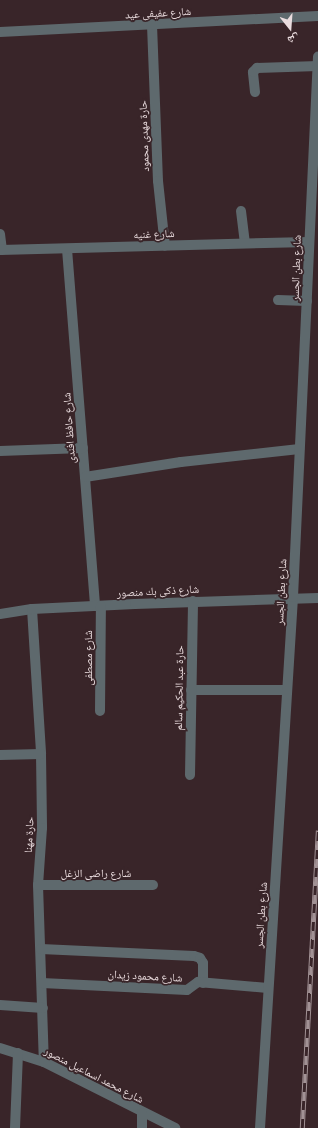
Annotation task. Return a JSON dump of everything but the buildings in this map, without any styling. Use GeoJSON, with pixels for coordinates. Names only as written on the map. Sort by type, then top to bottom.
{"type":"FeatureCollection","features":[{"type":"Feature","properties":{"kind":"street","name":"شارع عفيفى عيد"},"geometry":{"type":"LineString","coordinates":[[0,32],[318,16]]}},
{"type":"Feature","properties":{"kind":"street","name":"حارة مهدى محمود"},"geometry":{"type":"LineString","coordinates":[[152,25],[158,181],[165,246]]}},
{"type":"Feature","properties":{"kind":"street","name":"شارع بطن الجسر"},"geometry":{"type":"LineString","coordinates":[[260,1128],[293,597],[298,449],[307,301],[318,57]]}},
{"type":"Feature","properties":{"kind":"street"},"geometry":{"type":"LineString","coordinates":[[255,92],[253,72],[258,68],[318,66]]}},
{"type":"Feature","properties":{"kind":"street"},"geometry":{"type":"LineString","coordinates":[[241,211],[245,243]]}},
{"type":"Feature","properties":{"kind":"street"},"geometry":{"type":"LineString","coordinates":[[0,234],[1,250]]}},
{"type":"Feature","properties":{"kind":"street","name":"شارع غنيه"},"geometry":{"type":"LineString","coordinates":[[1,250],[309,242]]}},
{"type":"Feature","properties":{"kind":"street","name":"شارع حافظ افندى"},"geometry":{"type":"LineString","coordinates":[[67,248],[85,477],[98,606]]}},
{"type":"Feature","properties":{"kind":"street"},"geometry":{"type":"LineString","coordinates":[[278,300],[307,301]]}},
{"type":"Feature","properties":{"kind":"street"},"geometry":{"type":"LineString","coordinates":[[0,451],[83,448]]}},
{"type":"Feature","properties":{"kind":"street"},"geometry":{"type":"LineString","coordinates":[[85,477],[189,461],[298,449]]}},
{"type":"Feature","properties":{"kind":"street","name":"شارع ذكى بك منصور"},"geometry":{"type":"LineString","coordinates":[[0,614],[32,610],[193,601],[293,597],[318,598]]}},
{"type":"Feature","properties":{"kind":"street","name":"حارة عبد الحكيم سالم"},"geometry":{"type":"LineString","coordinates":[[190,774],[193,601]]}},
{"type":"Feature","properties":{"kind":"street","name":"شارع مصطفى"},"geometry":{"type":"LineString","coordinates":[[98,606],[100,711]]}},
{"type":"Feature","properties":{"kind":"street","name":"حارة مهنا"},"geometry":{"type":"LineString","coordinates":[[32,610],[42,754],[42,828],[38,885],[44,1062]]}},
{"type":"Feature","properties":{"kind":"street"},"geometry":{"type":"LineString","coordinates":[[191,690],[287,690]]}},
{"type":"Feature","properties":{"kind":"street"},"geometry":{"type":"LineString","coordinates":[[0,755],[42,754]]}},
{"type":"Feature","properties":{"kind":"street","name":"شارع راضى الزغل"},"geometry":{"type":"LineString","coordinates":[[38,885],[153,885]]}},
{"type":"Feature","properties":{"kind":"street"},"geometry":{"type":"LineString","coordinates":[[41,949],[194,956],[203,963],[203,983]]}},
{"type":"Feature","properties":{"kind":"street","name":"شارع محمود زيدان"},"geometry":{"type":"LineString","coordinates":[[42,983],[187,990],[197,983],[268,988]]}},
{"type":"Feature","properties":{"kind":"street"},"geometry":{"type":"LineString","coordinates":[[0,1005],[43,1008]]}},
{"type":"Feature","properties":{"kind":"street","name":"شارع محمد اسماعيل منصور"},"geometry":{"type":"LineString","coordinates":[[0,1048],[44,1062],[142,1113],[175,1128]]}},
{"type":"Feature","properties":{"kind":"street"},"geometry":{"type":"LineString","coordinates":[[15,1128],[18,1053]]}},
{"type":"Feature","properties":{"kind":"street"},"geometry":{"type":"LineString","coordinates":[[142,1113],[142,1128]]}},
{"type":"Feature","properties":{"kind":"railway"},"geometry":{"type":"LineString","coordinates":[[302,1128],[318,830]]}}]}
